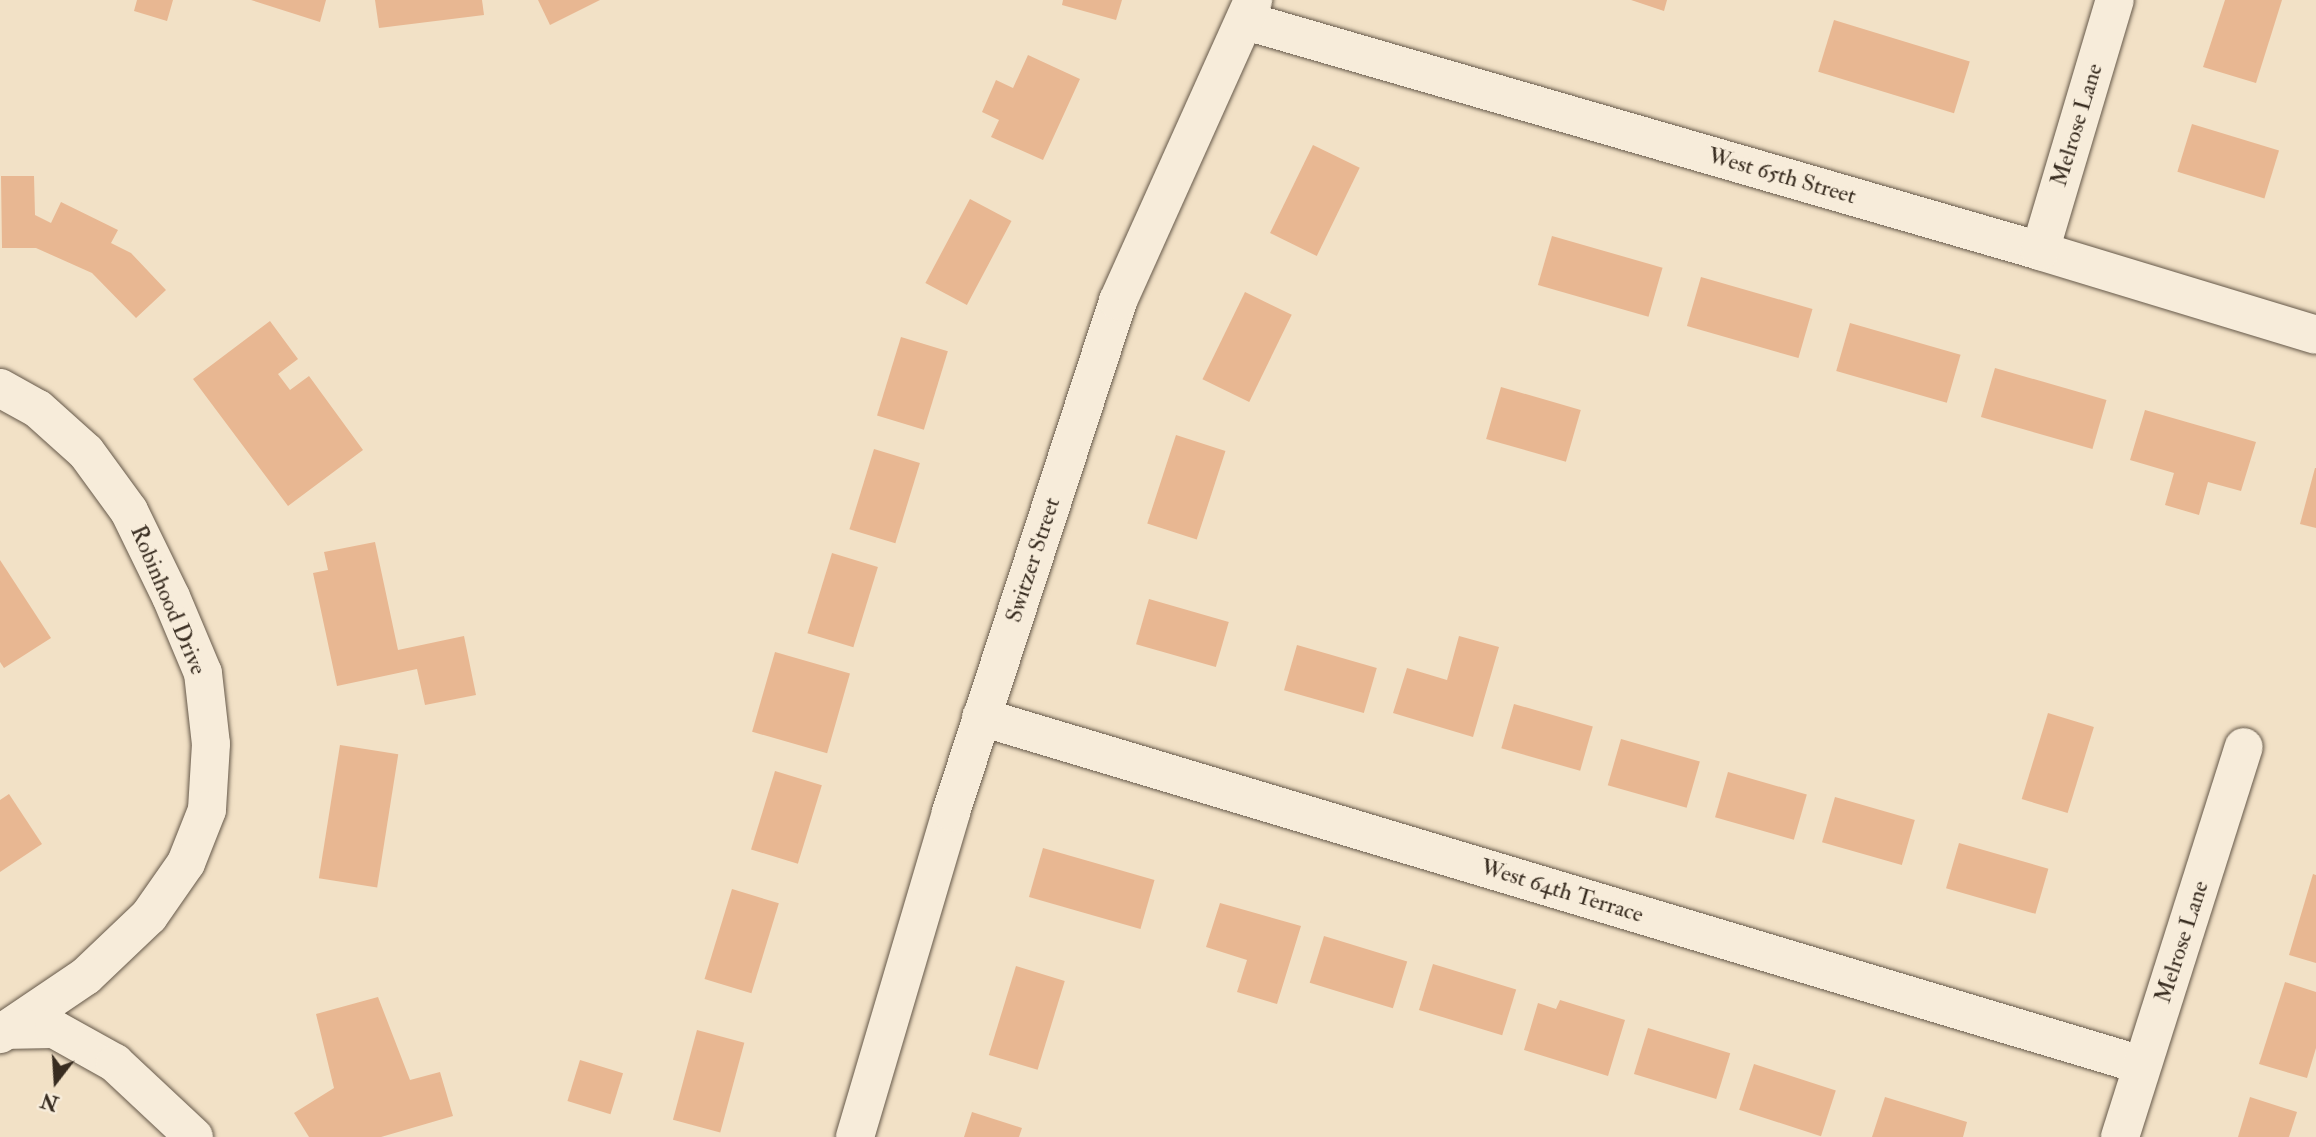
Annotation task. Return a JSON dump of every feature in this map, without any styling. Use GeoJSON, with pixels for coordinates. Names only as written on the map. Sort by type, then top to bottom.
{"type":"FeatureCollection","features":[{"type":"Feature","properties":{"kind":"street","name":"Melrose Lane"},"geometry":{"type":"LineString","coordinates":[[2040,251],[2115,0]]}},
{"type":"Feature","properties":{"kind":"street","name":"West 65th Street"},"geometry":{"type":"LineString","coordinates":[[1250,10],[2316,335]]}},
{"type":"Feature","properties":{"kind":"street","name":"Switzer Street"},"geometry":{"type":"LineString","coordinates":[[855,1137],[981,717],[1118,301],[1197,121],[1250,10]]}},
{"type":"Feature","properties":{"kind":"street","name":"Robinhood Drive"},"geometry":{"type":"LineString","coordinates":[[0,388],[38,409],[86,452],[129,511],[171,597],[202,673],[211,744],[207,810],[186,863],[149,916],[86,976],[3,1031]]}},
{"type":"Feature","properties":{"kind":"street","name":"West 64th Terrace"},"geometry":{"type":"LineString","coordinates":[[981,717],[2142,1065]]}},
{"type":"Feature","properties":{"kind":"street","name":"Melrose Lane"},"geometry":{"type":"LineString","coordinates":[[2120,1137],[2244,747]]}},
{"type":"Feature","properties":{"kind":"street"},"geometry":{"type":"LineString","coordinates":[[3,1031],[54,1029],[115,1063],[194,1137]]}},
{"type":"Feature","properties":{"kind":"building"},"geometry":{"type":"Polygon","coordinates":[[[137,0],[173,0],[167,21],[134,11],[137,0]]]}},
{"type":"Feature","properties":{"kind":"building"},"geometry":{"type":"Polygon","coordinates":[[[251,0],[326,0],[320,22],[251,0]]]}},
{"type":"Feature","properties":{"kind":"building"},"geometry":{"type":"Polygon","coordinates":[[[375,0],[482,0],[484,15],[379,28],[375,0]]]}},
{"type":"Feature","properties":{"kind":"building"},"geometry":{"type":"Polygon","coordinates":[[[538,0],[600,0],[550,25],[538,0]]]}},
{"type":"Feature","properties":{"kind":"building"},"geometry":{"type":"Polygon","coordinates":[[[1063,0],[1122,0],[1116,20],[1062,5],[1063,0]]]}},
{"type":"Feature","properties":{"kind":"building"},"geometry":{"type":"Polygon","coordinates":[[[1631,0],[1667,0],[1664,11],[1631,0]]]}},
{"type":"Feature","properties":{"kind":"building"},"geometry":{"type":"Polygon","coordinates":[[[2225,0],[2282,0],[2256,83],[2203,67],[2225,0]]]}},
{"type":"Feature","properties":{"kind":"building"},"geometry":{"type":"Polygon","coordinates":[[[1834,20],[1970,62],[1954,113],[1818,72],[1834,20]]]}},
{"type":"Feature","properties":{"kind":"building"},"geometry":{"type":"Polygon","coordinates":[[[1028,55],[1080,79],[1043,160],[991,137],[999,120],[982,112],[996,80],[1013,88],[1028,55]]]}},
{"type":"Feature","properties":{"kind":"building"},"geometry":{"type":"Polygon","coordinates":[[[2192,124],[2279,151],[2264,198],[2177,172],[2192,124]]]}},
{"type":"Feature","properties":{"kind":"building"},"geometry":{"type":"Polygon","coordinates":[[[1313,145],[1360,168],[1317,256],[1270,233],[1313,145]]]}},
{"type":"Feature","properties":{"kind":"building"},"geometry":{"type":"Polygon","coordinates":[[[1,176],[34,176],[35,215],[51,223],[61,202],[118,230],[111,243],[131,253],[166,290],[136,318],[92,273],[36,248],[2,248],[1,176]]]}},
{"type":"Feature","properties":{"kind":"building"},"geometry":{"type":"Polygon","coordinates":[[[970,199],[1011,221],[967,305],[925,283],[970,199]]]}},
{"type":"Feature","properties":{"kind":"building"},"geometry":{"type":"Polygon","coordinates":[[[1552,236],[1663,268],[1648,317],[1538,285],[1552,236]]]}},
{"type":"Feature","properties":{"kind":"building"},"geometry":{"type":"Polygon","coordinates":[[[1701,277],[1813,309],[1798,358],[1687,326],[1701,277]]]}},
{"type":"Feature","properties":{"kind":"building"},"geometry":{"type":"Polygon","coordinates":[[[1245,292],[1292,315],[1249,402],[1202,379],[1245,292]]]}},
{"type":"Feature","properties":{"kind":"building"},"geometry":{"type":"Polygon","coordinates":[[[270,321],[298,359],[278,374],[290,390],[309,376],[363,450],[288,506],[193,379],[270,321]]]}},
{"type":"Feature","properties":{"kind":"building"},"geometry":{"type":"Polygon","coordinates":[[[1850,323],[1961,355],[1947,403],[1836,371],[1850,323]]]}},
{"type":"Feature","properties":{"kind":"building"},"geometry":{"type":"Polygon","coordinates":[[[901,337],[948,351],[924,430],[877,415],[901,337]]]}},
{"type":"Feature","properties":{"kind":"building"},"geometry":{"type":"Polygon","coordinates":[[[1995,368],[2107,400],[2092,449],[1981,417],[1995,368]]]}},
{"type":"Feature","properties":{"kind":"building"},"geometry":{"type":"Polygon","coordinates":[[[1501,387],[1581,410],[1566,462],[1486,439],[1501,387]]]}},
{"type":"Feature","properties":{"kind":"building"},"geometry":{"type":"Polygon","coordinates":[[[2145,410],[2256,442],[2241,491],[2208,482],[2199,515],[2165,505],[2174,473],[2130,460],[2145,410]]]}},
{"type":"Feature","properties":{"kind":"building"},"geometry":{"type":"Polygon","coordinates":[[[1176,435],[1225,451],[1197,540],[1147,523],[1176,435]]]}},
{"type":"Feature","properties":{"kind":"building"},"geometry":{"type":"Polygon","coordinates":[[[874,449],[920,463],[895,543],[849,529],[874,449]]]}},
{"type":"Feature","properties":{"kind":"building"},"geometry":{"type":"Polygon","coordinates":[[[2316,468],[2316,528],[2300,524],[2316,468]]]}},
{"type":"Feature","properties":{"kind":"building"},"geometry":{"type":"Polygon","coordinates":[[[375,542],[398,650],[464,636],[476,695],[425,705],[417,669],[337,686],[313,573],[328,570],[324,552],[375,542]]]}},
{"type":"Feature","properties":{"kind":"building"},"geometry":{"type":"Polygon","coordinates":[[[832,553],[878,567],[853,647],[807,633],[832,553]]]}},
{"type":"Feature","properties":{"kind":"building"},"geometry":{"type":"Polygon","coordinates":[[[0,560],[51,638],[4,668],[0,662],[0,560]]]}},
{"type":"Feature","properties":{"kind":"building"},"geometry":{"type":"Polygon","coordinates":[[[1149,599],[1229,622],[1216,667],[1136,644],[1149,599]]]}},
{"type":"Feature","properties":{"kind":"building"},"geometry":{"type":"Polygon","coordinates":[[[1459,636],[1499,647],[1473,737],[1393,713],[1407,668],[1447,680],[1459,636]]]}},
{"type":"Feature","properties":{"kind":"building"},"geometry":{"type":"Polygon","coordinates":[[[1297,645],[1377,668],[1364,713],[1284,690],[1297,645]]]}},
{"type":"Feature","properties":{"kind":"building"},"geometry":{"type":"Polygon","coordinates":[[[775,652],[850,673],[827,753],[752,732],[775,652]]]}},
{"type":"Feature","properties":{"kind":"building"},"geometry":{"type":"Polygon","coordinates":[[[1514,704],[1593,727],[1580,771],[1501,748],[1514,704]]]}},
{"type":"Feature","properties":{"kind":"building"},"geometry":{"type":"Polygon","coordinates":[[[2048,713],[2094,727],[2068,813],[2022,799],[2048,713]]]}},
{"type":"Feature","properties":{"kind":"building"},"geometry":{"type":"Polygon","coordinates":[[[1621,739],[1700,762],[1687,808],[1608,785],[1621,739]]]}},
{"type":"Feature","properties":{"kind":"building"},"geometry":{"type":"Polygon","coordinates":[[[340,745],[398,754],[377,888],[319,878],[340,745]]]}},
{"type":"Feature","properties":{"kind":"building"},"geometry":{"type":"Polygon","coordinates":[[[775,771],[822,785],[798,864],[751,849],[775,771]]]}},
{"type":"Feature","properties":{"kind":"building"},"geometry":{"type":"Polygon","coordinates":[[[1728,772],[1807,795],[1794,840],[1715,817],[1728,772]]]}},
{"type":"Feature","properties":{"kind":"building"},"geometry":{"type":"Polygon","coordinates":[[[9,794],[42,844],[0,872],[0,800],[9,794]]]}},
{"type":"Feature","properties":{"kind":"building"},"geometry":{"type":"Polygon","coordinates":[[[1835,797],[1915,820],[1902,865],[1822,842],[1835,797]]]}},
{"type":"Feature","properties":{"kind":"building"},"geometry":{"type":"Polygon","coordinates":[[[1959,843],[2048,869],[2035,914],[1946,888],[1959,843]]]}},
{"type":"Feature","properties":{"kind":"building"},"geometry":{"type":"Polygon","coordinates":[[[1043,848],[1155,880],[1140,929],[1029,897],[1043,848]]]}},
{"type":"Feature","properties":{"kind":"building"},"geometry":{"type":"Polygon","coordinates":[[[2313,874],[2316,875],[2316,963],[2289,955],[2313,874]]]}},
{"type":"Feature","properties":{"kind":"building"},"geometry":{"type":"Polygon","coordinates":[[[732,889],[779,903],[751,993],[705,979],[732,889]]]}},
{"type":"Feature","properties":{"kind":"building"},"geometry":{"type":"Polygon","coordinates":[[[1220,903],[1301,926],[1277,1004],[1237,992],[1247,960],[1206,947],[1220,903]]]}},
{"type":"Feature","properties":{"kind":"building"},"geometry":{"type":"Polygon","coordinates":[[[1324,936],[1407,961],[1393,1008],[1310,983],[1324,936]]]}},
{"type":"Feature","properties":{"kind":"building"},"geometry":{"type":"Polygon","coordinates":[[[1433,964],[1516,989],[1502,1035],[1419,1010],[1433,964]]]}},
{"type":"Feature","properties":{"kind":"building"},"geometry":{"type":"Polygon","coordinates":[[[1016,966],[1065,981],[1038,1070],[989,1055],[1016,966]]]}},
{"type":"Feature","properties":{"kind":"building"},"geometry":{"type":"Polygon","coordinates":[[[2285,982],[2316,992],[2316,1048],[2307,1078],[2259,1064],[2285,982]]]}},
{"type":"Feature","properties":{"kind":"building"},"geometry":{"type":"Polygon","coordinates":[[[378,997],[410,1080],[440,1072],[453,1116],[381,1137],[309,1137],[294,1113],[334,1088],[316,1014],[378,997]]]}},
{"type":"Feature","properties":{"kind":"building"},"geometry":{"type":"Polygon","coordinates":[[[1560,1000],[1625,1020],[1608,1076],[1524,1050],[1538,1003],[1556,1009],[1560,1000]]]}},
{"type":"Feature","properties":{"kind":"building"},"geometry":{"type":"Polygon","coordinates":[[[1648,1028],[1730,1053],[1716,1099],[1634,1074],[1648,1028]]]}},
{"type":"Feature","properties":{"kind":"building"},"geometry":{"type":"Polygon","coordinates":[[[697,1030],[744,1043],[720,1133],[673,1120],[697,1030]]]}},
{"type":"Feature","properties":{"kind":"building"},"geometry":{"type":"Polygon","coordinates":[[[580,1060],[623,1073],[610,1114],[567,1101],[580,1060]]]}},
{"type":"Feature","properties":{"kind":"building"},"geometry":{"type":"Polygon","coordinates":[[[1754,1064],[1836,1091],[1821,1136],[1739,1110],[1754,1064]]]}},
{"type":"Feature","properties":{"kind":"building"},"geometry":{"type":"Polygon","coordinates":[[[1885,1097],[1967,1122],[1963,1137],[1872,1137],[1885,1097]]]}},
{"type":"Feature","properties":{"kind":"building"},"geometry":{"type":"Polygon","coordinates":[[[2250,1097],[2297,1112],[2289,1137],[2238,1137],[2250,1097]]]}},
{"type":"Feature","properties":{"kind":"building"},"geometry":{"type":"Polygon","coordinates":[[[972,1112],[1022,1128],[1019,1137],[964,1137],[972,1112]]]}}]}
